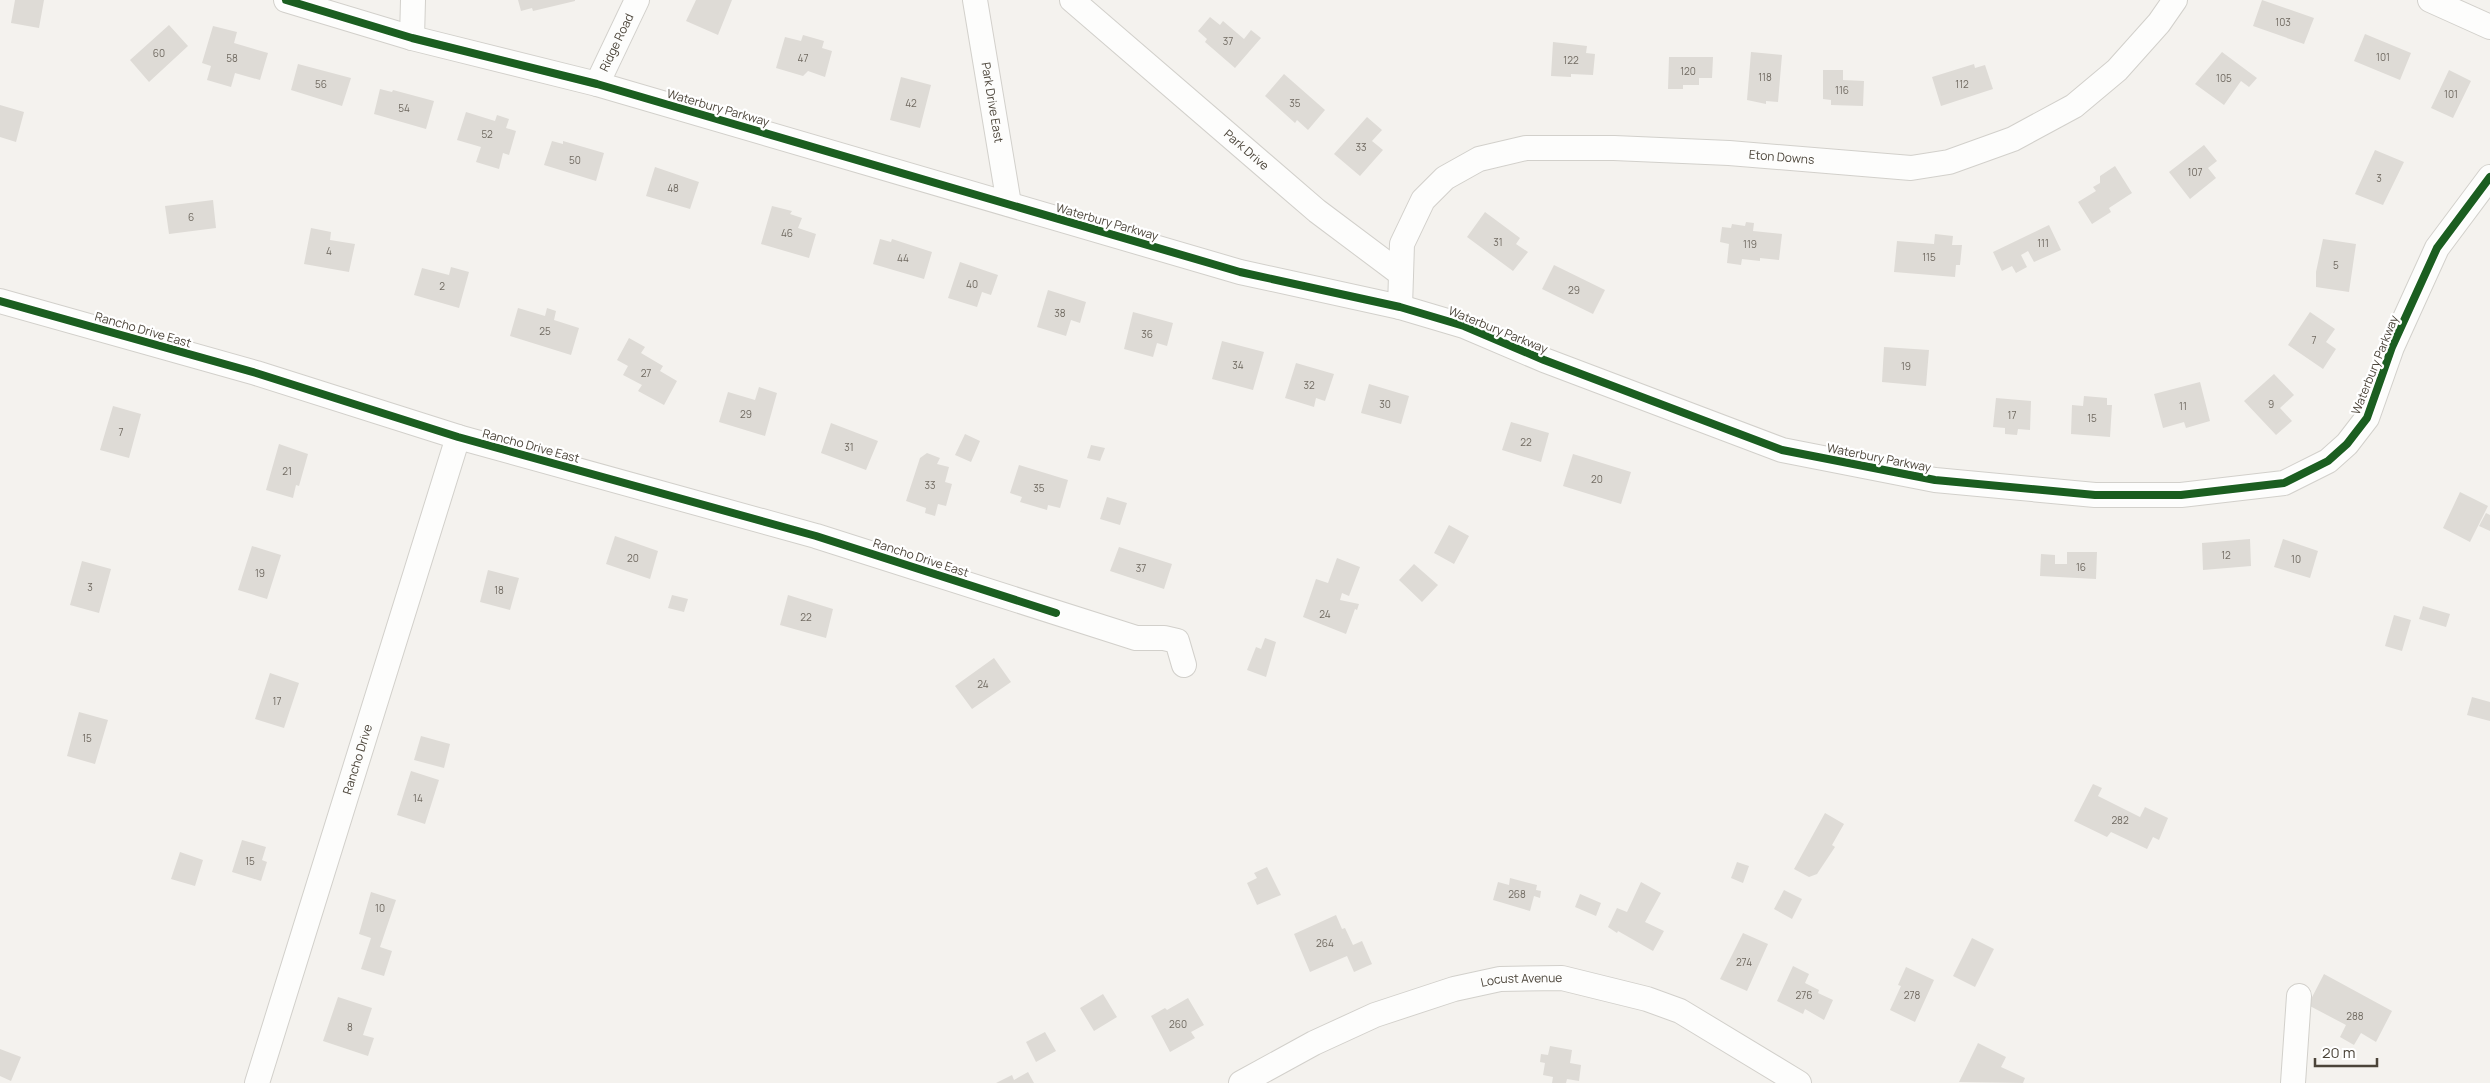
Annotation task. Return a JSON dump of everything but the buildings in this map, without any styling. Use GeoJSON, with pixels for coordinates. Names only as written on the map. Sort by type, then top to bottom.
{"type":"FeatureCollection","features":[{"type":"Feature","properties":{"kind":"street","name":"Waterbury Parkway"},"geometry":{"type":"LineString","coordinates":[[286,0],[412,38],[597,84],[1240,272],[1400,307],[1464,326],[1544,360],[1782,450],[1935,480],[2095,495],[2181,495],[2284,484],[2328,461],[2356,434],[2367,418],[2392,346],[2437,248],[2490,177]]}},
{"type":"Feature","properties":{"kind":"street"},"geometry":{"type":"LineString","coordinates":[[412,38],[413,0]]}},
{"type":"Feature","properties":{"kind":"street","name":"Ridge Road"},"geometry":{"type":"LineString","coordinates":[[597,84],[637,0]]}},
{"type":"Feature","properties":{"kind":"street","name":"Park Drive East"},"geometry":{"type":"LineString","coordinates":[[975,0],[1009,204]]}},
{"type":"Feature","properties":{"kind":"street","name":"Park Drive"},"geometry":{"type":"LineString","coordinates":[[1072,0],[1316,211],[1401,274]]}},
{"type":"Feature","properties":{"kind":"street","name":"Eton Downs"},"geometry":{"type":"LineString","coordinates":[[1401,274],[1402,244],[1423,200],[1444,178],[1479,159],[1526,148],[1614,148],[1729,153],[1911,168],[1949,162],[2013,139],[2074,106],[2117,70],[2159,23],[2175,0]]}},
{"type":"Feature","properties":{"kind":"street"},"geometry":{"type":"LineString","coordinates":[[2430,0],[2490,27]]}},
{"type":"Feature","properties":{"kind":"street"},"geometry":{"type":"LineString","coordinates":[[1400,307],[1401,274]]}},
{"type":"Feature","properties":{"kind":"street","name":"Rancho Drive East"},"geometry":{"type":"LineString","coordinates":[[0,301],[256,373],[458,437],[816,536],[1136,638],[1164,638],[1177,641],[1184,665]]}},
{"type":"Feature","properties":{"kind":"street","name":"Rancho Drive"},"geometry":{"type":"LineString","coordinates":[[257,1083],[458,437]]}},
{"type":"Feature","properties":{"kind":"street","name":"Locust Avenue"},"geometry":{"type":"LineString","coordinates":[[1241,1083],[1314,1043],[1376,1015],[1454,989],[1500,980],[1562,978],[1647,999],[1680,1011],[1799,1083]]}},
{"type":"Feature","properties":{"kind":"street"},"geometry":{"type":"LineString","coordinates":[[2293,1083],[2299,996]]}},
{"type":"Feature","properties":{"kind":"cycle path"},"geometry":{"type":"LineString","coordinates":[[286,0],[412,38],[597,84],[1240,272],[1400,307],[1464,326],[1544,360],[1782,450],[1935,480],[2095,495],[2181,495],[2284,483],[2328,461],[2347,444],[2367,418],[2392,347],[2437,248],[2490,177]]}},
{"type":"Feature","properties":{"kind":"cycle path"},"geometry":{"type":"LineString","coordinates":[[0,301],[256,373],[458,437],[816,536],[1056,613]]}}]}
